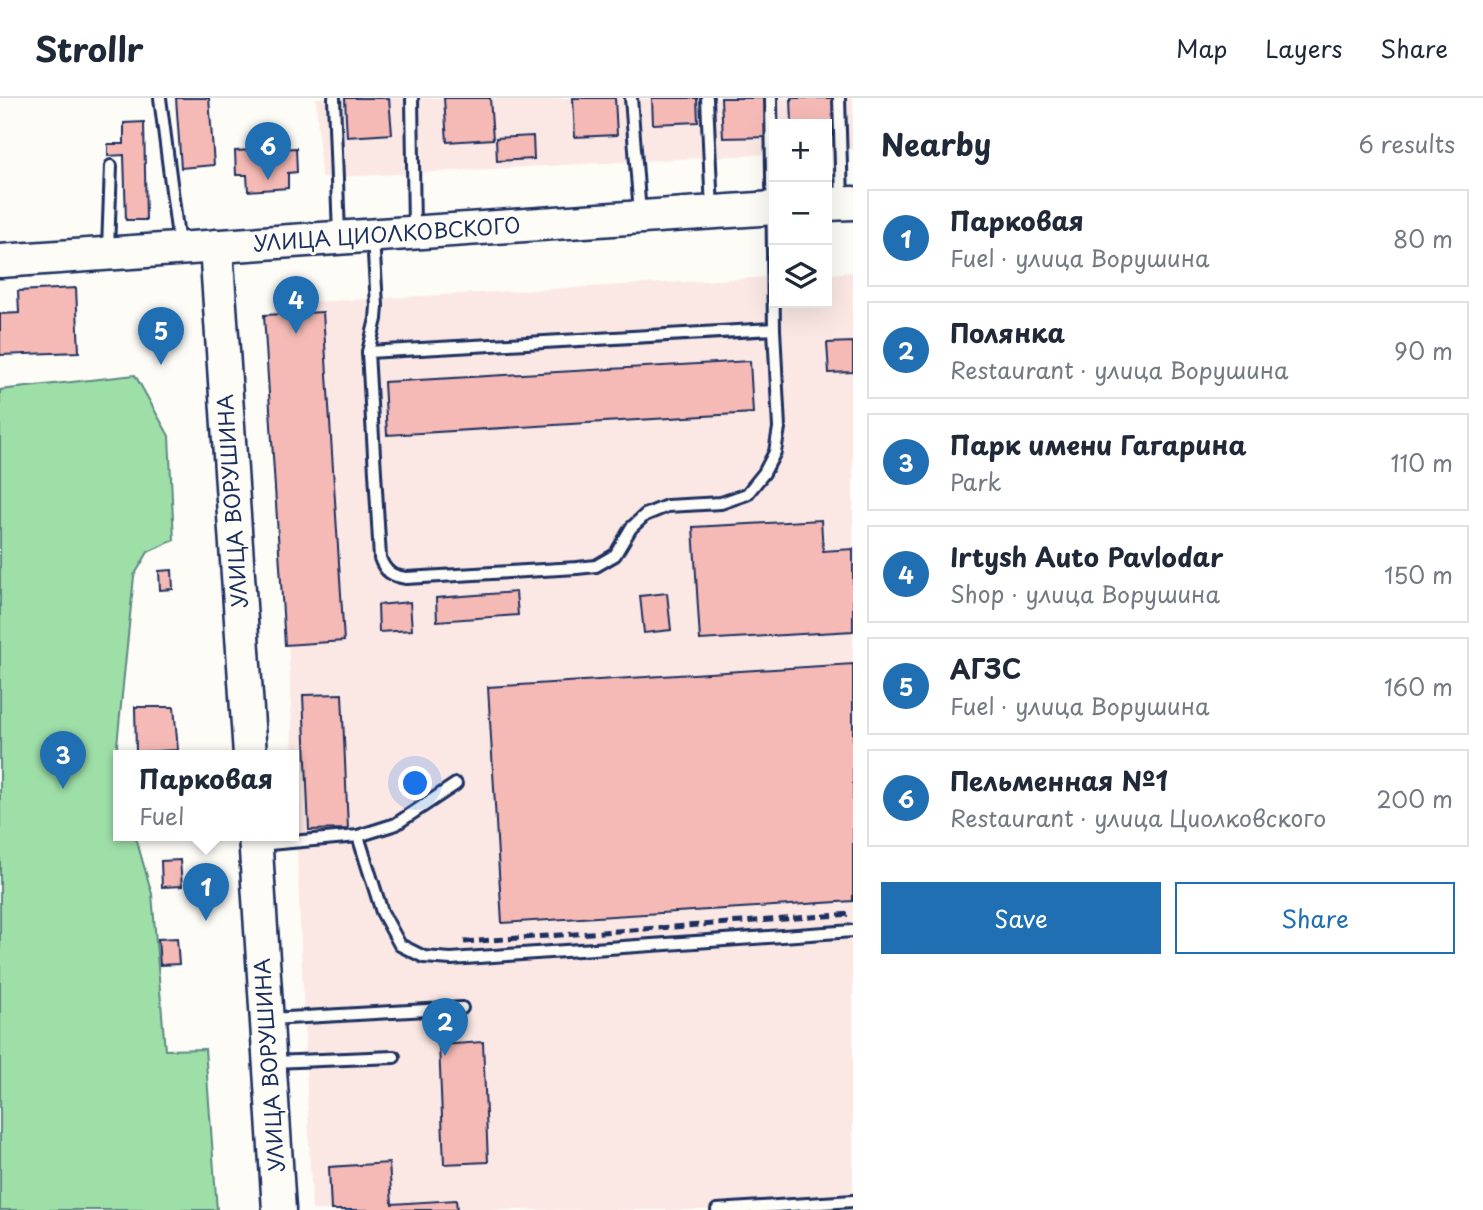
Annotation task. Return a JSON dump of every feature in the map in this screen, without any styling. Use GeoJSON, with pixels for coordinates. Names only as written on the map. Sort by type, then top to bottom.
{"type":"FeatureCollection","features":[{"type":"Feature","properties":{"kind":"street","name":"УЛИЦА ЦИОЛКОВСКОГО"},"geometry":{"type":"LineString","coordinates":[[0,261],[769,208]]}},
{"type":"Feature","properties":{"kind":"street","name":"УЛИЦА ВОРУШИНА"},"geometry":{"type":"LineString","coordinates":[[216,246],[250,750]]}},
{"type":"Feature","properties":{"kind":"street","name":"УЛИЦА ВОРУШИНА"},"geometry":{"type":"LineString","coordinates":[[255,841],[279,1210]]}},
{"type":"Feature","properties":{"kind":"lane"},"geometry":{"type":"LineString","coordinates":[[159,98],[179,247]]}},
{"type":"Feature","properties":{"kind":"lane"},"geometry":{"type":"LineString","coordinates":[[334,98],[339,238]]}},
{"type":"Feature","properties":{"kind":"lane"},"geometry":{"type":"LineString","coordinates":[[412,98],[414,233]]}},
{"type":"Feature","properties":{"kind":"lane"},"geometry":{"type":"LineString","coordinates":[[631,98],[640,218]]}},
{"type":"Feature","properties":{"kind":"lane"},"geometry":{"type":"LineString","coordinates":[[707,98],[712,213]]}},
{"type":"Feature","properties":{"kind":"lane"},"geometry":{"type":"LineString","coordinates":[[771,98],[773,182]]}},
{"type":"Feature","properties":{"kind":"lane"},"geometry":{"type":"LineString","coordinates":[[839,98],[840,203]]}},
{"type":"Feature","properties":{"kind":"lane"},"geometry":{"type":"LineString","coordinates":[[108,252],[111,166]]}},
{"type":"Feature","properties":{"kind":"lane"},"geometry":{"type":"LineString","coordinates":[[373,236],[377,306],[368,352],[380,558],[388,573],[406,578],[596,566],[615,555],[631,528],[645,515],[667,506],[721,503],[747,494],[764,473],[775,452],[779,428],[774,245]]}},
{"type":"Feature","properties":{"kind":"lane"},"geometry":{"type":"LineString","coordinates":[[368,352],[775,329]]}},
{"type":"Feature","properties":{"kind":"lane"},"geometry":{"type":"LineString","coordinates":[[299,838],[358,836],[396,824],[456,785]]}},
{"type":"Feature","properties":{"kind":"lane"},"geometry":{"type":"LineString","coordinates":[[358,836],[382,912],[400,945],[424,957],[451,960],[853,931]]}},
{"type":"Feature","properties":{"kind":"lane"},"geometry":{"type":"LineString","coordinates":[[267,1019],[463,1008]]}},
{"type":"Feature","properties":{"kind":"lane"},"geometry":{"type":"LineString","coordinates":[[270,1062],[394,1057]]}},
{"type":"Feature","properties":{"kind":"lane"},"geometry":{"type":"LineString","coordinates":[[718,1210],[853,1201]]}},
{"type":"Feature","properties":{"kind":"shaded area"},"geometry":{"type":"Polygon","coordinates":[[[316,98],[853,98],[853,150],[832,151],[832,119],[769,119],[769,154],[321,178],[316,98]]]}},
{"type":"Feature","properties":{"kind":"shaded area"},"geometry":{"type":"Polygon","coordinates":[[[853,272],[853,1210],[312,1210],[297,841],[299,841],[299,750],[293,750],[274,304],[769,277],[769,308],[832,308],[832,274],[853,272]]]}},
{"type":"Feature","properties":{"kind":"green space"},"geometry":{"type":"Polygon","coordinates":[[[135,375],[169,436],[174,540],[148,552],[134,576],[118,750],[113,750],[113,841],[137,841],[152,894],[165,1050],[205,1049],[217,1210],[0,1210],[0,390],[135,375]]]}},
{"type":"Feature","properties":{"kind":"building"},"geometry":{"type":"Polygon","coordinates":[[[176,98],[209,98],[214,165],[181,168],[176,98]]]}},
{"type":"Feature","properties":{"kind":"building"},"geometry":{"type":"Polygon","coordinates":[[[345,98],[389,98],[392,134],[347,137],[345,98]]]}},
{"type":"Feature","properties":{"kind":"building"},"geometry":{"type":"Polygon","coordinates":[[[444,98],[490,98],[493,139],[447,142],[444,98]]]}},
{"type":"Feature","properties":{"kind":"building"},"geometry":{"type":"Polygon","coordinates":[[[573,98],[615,98],[617,135],[575,137],[573,98]]]}},
{"type":"Feature","properties":{"kind":"building"},"geometry":{"type":"Polygon","coordinates":[[[652,98],[697,98],[698,122],[653,124],[652,98]]]}},
{"type":"Feature","properties":{"kind":"building"},"geometry":{"type":"Polygon","coordinates":[[[721,98],[769,98],[769,137],[723,138],[721,98]]]}},
{"type":"Feature","properties":{"kind":"building"},"geometry":{"type":"Polygon","coordinates":[[[791,98],[836,98],[837,134],[832,134],[832,119],[792,119],[791,98]]]}},
{"type":"Feature","properties":{"kind":"building"},"geometry":{"type":"Polygon","coordinates":[[[144,122],[146,220],[126,220],[124,155],[108,156],[108,144],[124,144],[124,123],[144,122]]]}},
{"type":"Feature","properties":{"kind":"building"},"geometry":{"type":"Polygon","coordinates":[[[533,136],[534,159],[497,161],[496,138],[533,136]]]}},
{"type":"Feature","properties":{"kind":"building"},"geometry":{"type":"Polygon","coordinates":[[[296,148],[297,172],[288,173],[288,188],[248,191],[247,175],[236,175],[235,151],[296,148]]]}},
{"type":"Feature","properties":{"kind":"building"},"geometry":{"type":"Polygon","coordinates":[[[76,288],[79,352],[0,355],[0,314],[19,313],[18,291],[76,288]]]}},
{"type":"Feature","properties":{"kind":"building"},"geometry":{"type":"Polygon","coordinates":[[[323,312],[344,641],[285,645],[264,315],[323,312]]]}},
{"type":"Feature","properties":{"kind":"building"},"geometry":{"type":"Polygon","coordinates":[[[853,342],[853,372],[829,373],[827,343],[853,342]]]}},
{"type":"Feature","properties":{"kind":"building"},"geometry":{"type":"Polygon","coordinates":[[[750,361],[753,413],[387,435],[384,382],[750,361]]]}},
{"type":"Feature","properties":{"kind":"building"},"geometry":{"type":"Polygon","coordinates":[[[821,520],[823,551],[853,549],[853,631],[700,640],[693,527],[821,520]]]}},
{"type":"Feature","properties":{"kind":"building"},"geometry":{"type":"Polygon","coordinates":[[[172,570],[173,589],[160,590],[159,571],[172,570]]]}},
{"type":"Feature","properties":{"kind":"building"},"geometry":{"type":"Polygon","coordinates":[[[516,592],[518,615],[437,621],[436,598],[516,592]]]}},
{"type":"Feature","properties":{"kind":"building"},"geometry":{"type":"Polygon","coordinates":[[[667,593],[671,630],[644,633],[640,596],[667,593]]]}},
{"type":"Feature","properties":{"kind":"building"},"geometry":{"type":"Polygon","coordinates":[[[410,602],[412,630],[379,632],[378,605],[410,602]]]}},
{"type":"Feature","properties":{"kind":"building"},"geometry":{"type":"Polygon","coordinates":[[[853,664],[853,901],[502,923],[488,687],[853,664]]]}},
{"type":"Feature","properties":{"kind":"building"},"geometry":{"type":"Polygon","coordinates":[[[342,694],[348,829],[309,830],[303,695],[342,694]]]}},
{"type":"Feature","properties":{"kind":"building"},"geometry":{"type":"Polygon","coordinates":[[[135,707],[174,707],[178,750],[136,750],[135,707]]]}},
{"type":"Feature","properties":{"kind":"building"},"geometry":{"type":"Polygon","coordinates":[[[180,860],[182,886],[162,887],[161,861],[180,860]]]}},
{"type":"Feature","properties":{"kind":"building"},"geometry":{"type":"Polygon","coordinates":[[[177,938],[179,964],[160,965],[158,939],[177,938]]]}},
{"type":"Feature","properties":{"kind":"building"},"geometry":{"type":"Polygon","coordinates":[[[483,1042],[488,1162],[444,1164],[439,1045],[483,1042]]]}},
{"type":"Feature","properties":{"kind":"building"},"geometry":{"type":"Polygon","coordinates":[[[389,1163],[392,1204],[456,1200],[457,1210],[331,1210],[329,1167],[389,1163]]]}},
{"type":"Feature","properties":{"kind":"railway"},"geometry":{"type":"LineString","coordinates":[[464,942],[853,914]]}},
{"type":"Feature","properties":{"kind":"place","name":"Пельменная №1"},"geometry":{"type":"Point","coordinates":[268,180]}},
{"type":"Feature","properties":{"kind":"place","name":"Irtysh Auto Pavlodar"},"geometry":{"type":"Point","coordinates":[296,334]}},
{"type":"Feature","properties":{"kind":"place","name":"АГЗС"},"geometry":{"type":"Point","coordinates":[161,365]}},
{"type":"Feature","properties":{"kind":"place","name":"Парк имени Гагарина"},"geometry":{"type":"Point","coordinates":[63,789]}},
{"type":"Feature","properties":{"kind":"place","name":"Парковая"},"geometry":{"type":"Point","coordinates":[206,921]}},
{"type":"Feature","properties":{"kind":"place","name":"Полянка"},"geometry":{"type":"Point","coordinates":[445,1056]}}]}
